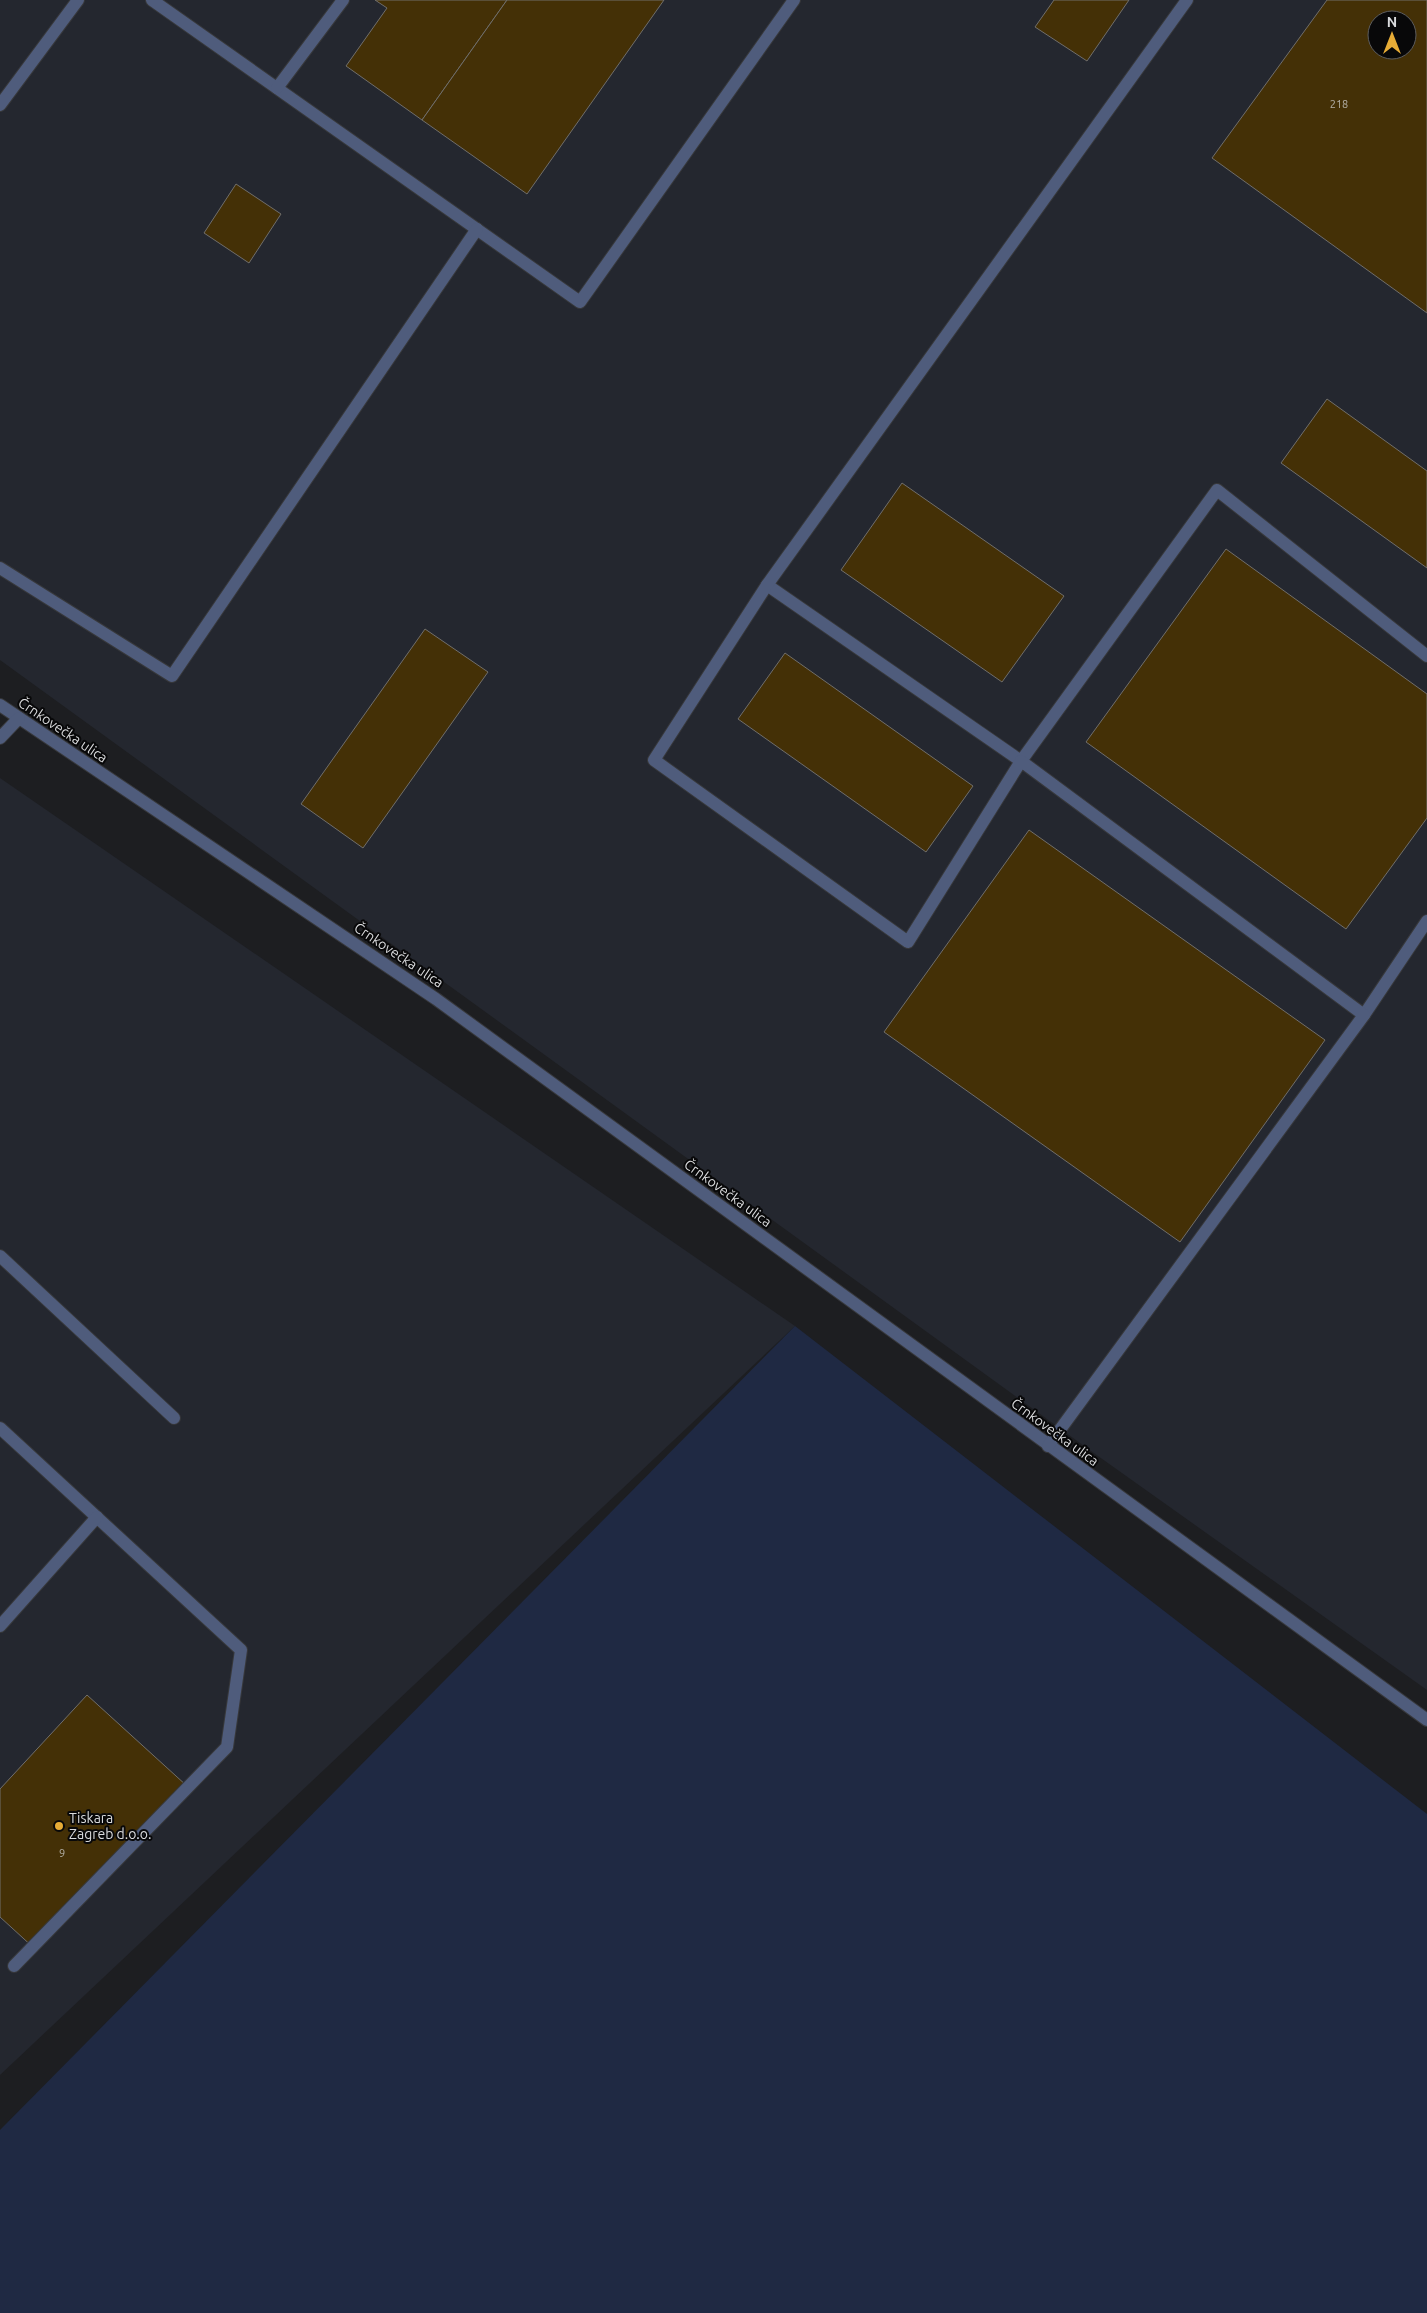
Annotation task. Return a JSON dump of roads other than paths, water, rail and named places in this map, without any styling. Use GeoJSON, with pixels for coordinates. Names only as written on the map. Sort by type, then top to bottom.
{"type":"FeatureCollection","features":[{"type":"Feature","properties":{"kind":"street"},"geometry":{"type":"LineString","coordinates":[[0,105],[78,0]]}},
{"type":"Feature","properties":{"kind":"street"},"geometry":{"type":"LineString","coordinates":[[152,0],[580,302],[794,0]]}},
{"type":"Feature","properties":{"kind":"street"},"geometry":{"type":"LineString","coordinates":[[276,88],[343,0]]}},
{"type":"Feature","properties":{"kind":"street"},"geometry":{"type":"LineString","coordinates":[[1187,0],[767,586],[654,760],[908,942],[1022,761],[1217,490],[1427,656]]}},
{"type":"Feature","properties":{"kind":"street"},"geometry":{"type":"LineString","coordinates":[[0,568],[172,676],[477,229]]}},
{"type":"Feature","properties":{"kind":"street"},"geometry":{"type":"LineString","coordinates":[[767,586],[1022,761],[1364,1015]]}},
{"type":"Feature","properties":{"kind":"street","name":"Črnkovečka ulica"},"geometry":{"type":"LineString","coordinates":[[0,705],[436,999],[1427,1720]]}},
{"type":"Feature","properties":{"kind":"street"},"geometry":{"type":"LineString","coordinates":[[0,738],[19,718]]}},
{"type":"Feature","properties":{"kind":"street"},"geometry":{"type":"LineString","coordinates":[[1048,1446],[1364,1015],[1427,921]]}},
{"type":"Feature","properties":{"kind":"street"},"geometry":{"type":"LineString","coordinates":[[0,1256],[174,1418]]}},
{"type":"Feature","properties":{"kind":"street"},"geometry":{"type":"LineString","coordinates":[[0,1428],[241,1650],[227,1747],[14,1966]]}},
{"type":"Feature","properties":{"kind":"street"},"geometry":{"type":"LineString","coordinates":[[0,1626],[97,1517]]}},
{"type":"Feature","properties":{"kind":"place","name":"Tiskara Zagreb d.o.o."},"geometry":{"type":"Point","coordinates":[59,1826]}}]}
